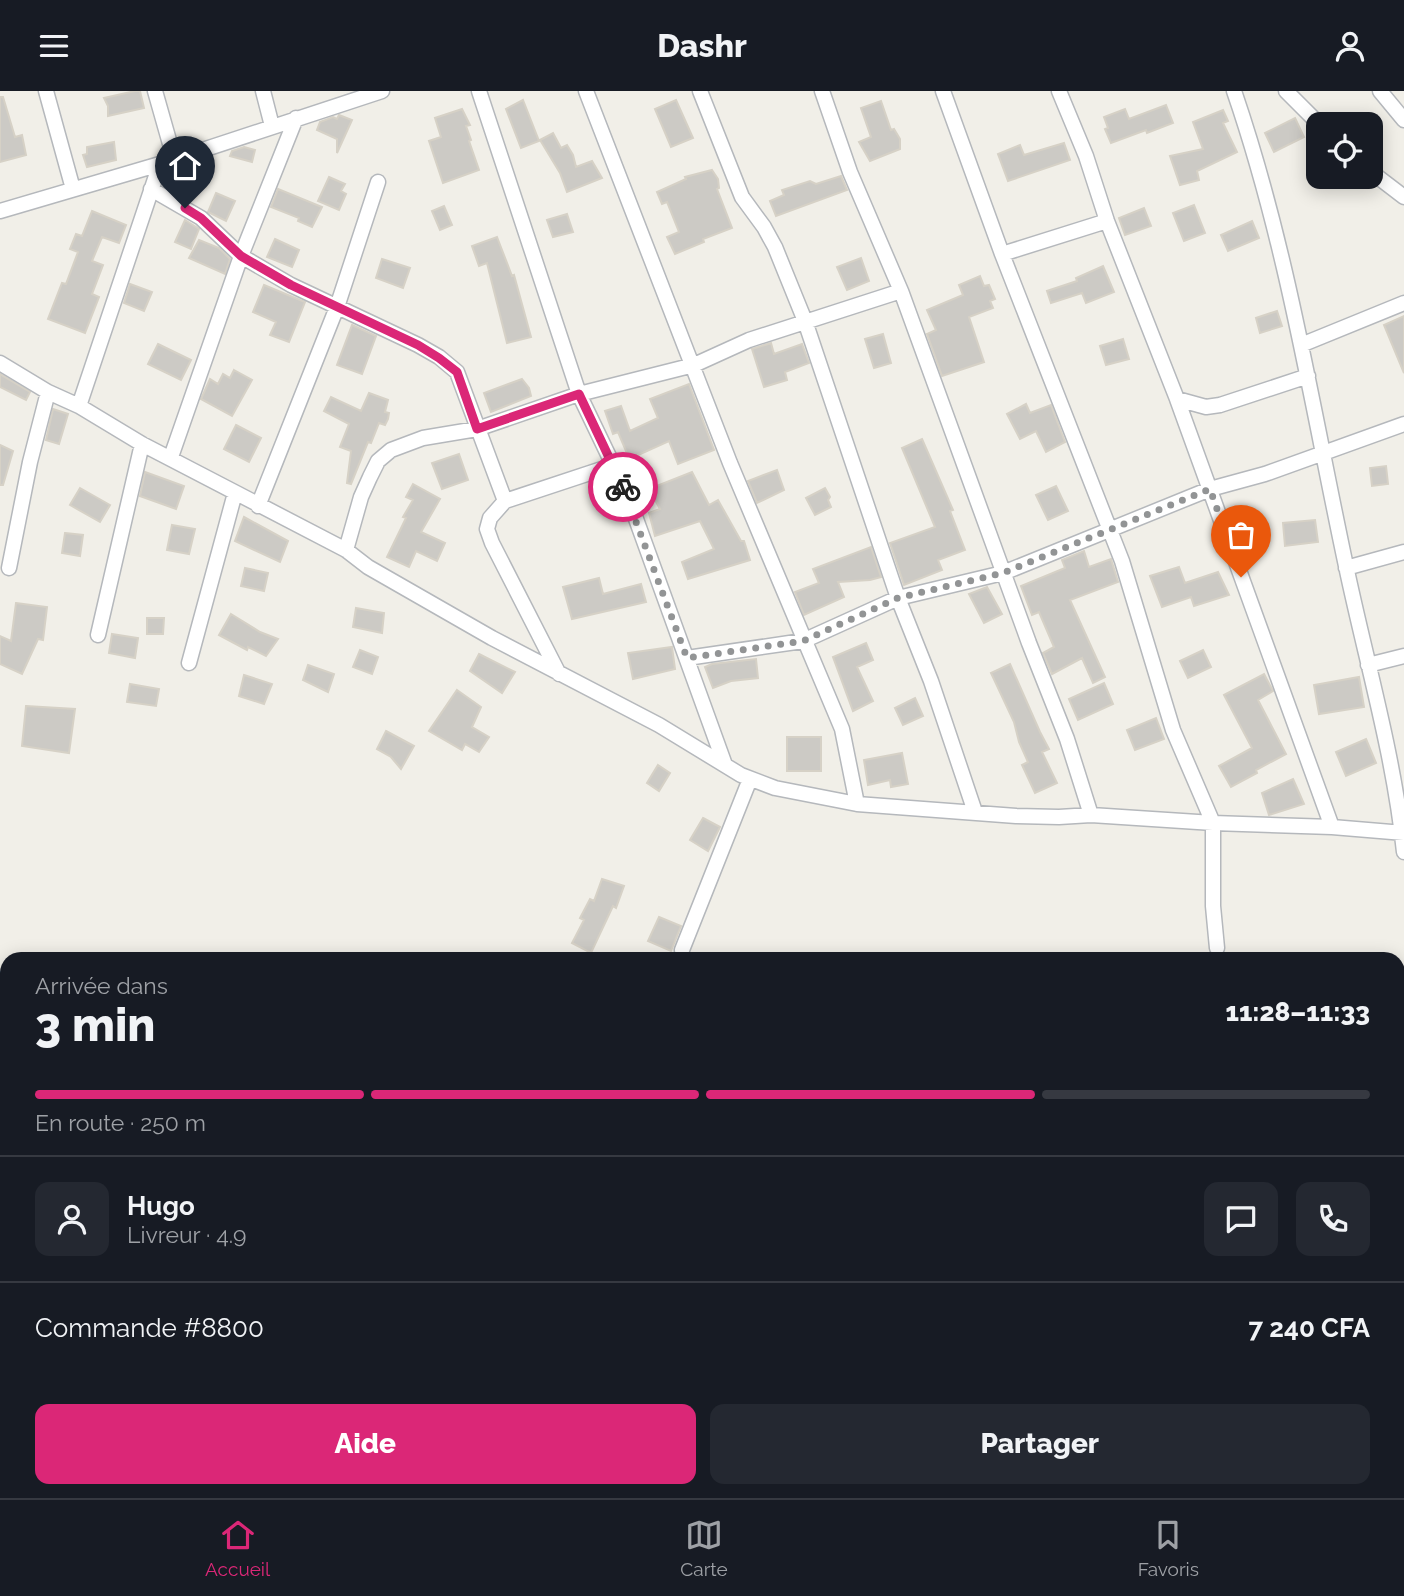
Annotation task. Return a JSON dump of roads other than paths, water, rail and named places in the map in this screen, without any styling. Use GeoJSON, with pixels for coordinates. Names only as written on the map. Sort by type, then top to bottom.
{"type":"FeatureCollection","features":[{"type":"Feature","properties":{"kind":"street"},"geometry":{"type":"LineString","coordinates":[[46,91],[73,189]]}},
{"type":"Feature","properties":{"kind":"street"},"geometry":{"type":"LineString","coordinates":[[79,406],[151,189],[167,161],[155,91]]}},
{"type":"Feature","properties":{"kind":"street"},"geometry":{"type":"LineString","coordinates":[[263,91],[272,126]]}},
{"type":"Feature","properties":{"kind":"street"},"geometry":{"type":"LineString","coordinates":[[0,211],[167,161],[382,91]]}},
{"type":"Feature","properties":{"kind":"street"},"geometry":{"type":"LineString","coordinates":[[479,91],[579,394],[614,465],[725,765]]}},
{"type":"Feature","properties":{"kind":"street"},"geometry":{"type":"LineString","coordinates":[[586,91],[730,463],[842,729],[857,804]]}},
{"type":"Feature","properties":{"kind":"street"},"geometry":{"type":"LineString","coordinates":[[700,91],[742,198],[775,247],[805,321],[898,598],[931,681],[975,812]]}},
{"type":"Feature","properties":{"kind":"street"},"geometry":{"type":"LineString","coordinates":[[822,91],[850,172],[901,291],[1003,573],[1067,739],[1091,815]]}},
{"type":"Feature","properties":{"kind":"street"},"geometry":{"type":"LineString","coordinates":[[943,91],[1002,254],[1122,561],[1173,730],[1213,823],[1213,906],[1217,948]]}},
{"type":"Feature","properties":{"kind":"street"},"geometry":{"type":"LineString","coordinates":[[1059,91],[1177,399],[1332,827]]}},
{"type":"Feature","properties":{"kind":"street"},"geometry":{"type":"LineString","coordinates":[[1234,91],[1266,198],[1308,376],[1346,568],[1399,804],[1404,852]]}},
{"type":"Feature","properties":{"kind":"street"},"geometry":{"type":"LineString","coordinates":[[1286,91],[1307,112]]}},
{"type":"Feature","properties":{"kind":"street"},"geometry":{"type":"LineString","coordinates":[[1380,91],[1404,120]]}},
{"type":"Feature","properties":{"kind":"street"},"geometry":{"type":"LineString","coordinates":[[171,457],[241,256],[296,118]]}},
{"type":"Feature","properties":{"kind":"street"},"geometry":{"type":"LineString","coordinates":[[1383,181],[1404,197]]}},
{"type":"Feature","properties":{"kind":"street"},"geometry":{"type":"LineString","coordinates":[[258,506],[337,307],[378,182]]}},
{"type":"Feature","properties":{"kind":"street"},"geometry":{"type":"LineString","coordinates":[[151,189],[201,218],[241,256],[291,285],[418,345],[457,372],[505,501]]}},
{"type":"Feature","properties":{"kind":"street"},"geometry":{"type":"LineString","coordinates":[[1002,254],[1107,221]]}},
{"type":"Feature","properties":{"kind":"street"},"geometry":{"type":"LineString","coordinates":[[346,550],[361,497],[378,461],[391,450],[415,441],[477,429],[579,394],[694,365],[749,341],[901,291]]}},
{"type":"Feature","properties":{"kind":"street"},"geometry":{"type":"LineString","coordinates":[[1301,345],[1404,303]]}},
{"type":"Feature","properties":{"kind":"street"},"geometry":{"type":"LineString","coordinates":[[0,363],[142,444],[346,550],[368,566],[559,674],[659,725],[750,779],[775,788],[857,804],[1026,816],[1091,815],[1403,833]]}},
{"type":"Feature","properties":{"kind":"street"},"geometry":{"type":"LineString","coordinates":[[1177,399],[1206,407],[1220,405],[1308,376]]}},
{"type":"Feature","properties":{"kind":"street"},"geometry":{"type":"LineString","coordinates":[[9,568],[30,462],[48,392]]}},
{"type":"Feature","properties":{"kind":"street"},"geometry":{"type":"LineString","coordinates":[[687,658],[803,641],[898,598],[1003,573],[1210,489],[1324,454],[1404,424]]}},
{"type":"Feature","properties":{"kind":"street"},"geometry":{"type":"LineString","coordinates":[[98,635],[142,444]]}},
{"type":"Feature","properties":{"kind":"street"},"geometry":{"type":"LineString","coordinates":[[559,674],[489,536],[487,530],[490,518],[505,501],[614,465]]}},
{"type":"Feature","properties":{"kind":"street"},"geometry":{"type":"LineString","coordinates":[[189,663],[234,493]]}},
{"type":"Feature","properties":{"kind":"street"},"geometry":{"type":"LineString","coordinates":[[1346,568],[1404,552]]}},
{"type":"Feature","properties":{"kind":"street"},"geometry":{"type":"LineString","coordinates":[[1368,664],[1404,656]]}},
{"type":"Feature","properties":{"kind":"street"},"geometry":{"type":"LineString","coordinates":[[682,950],[750,779]]}}]}
